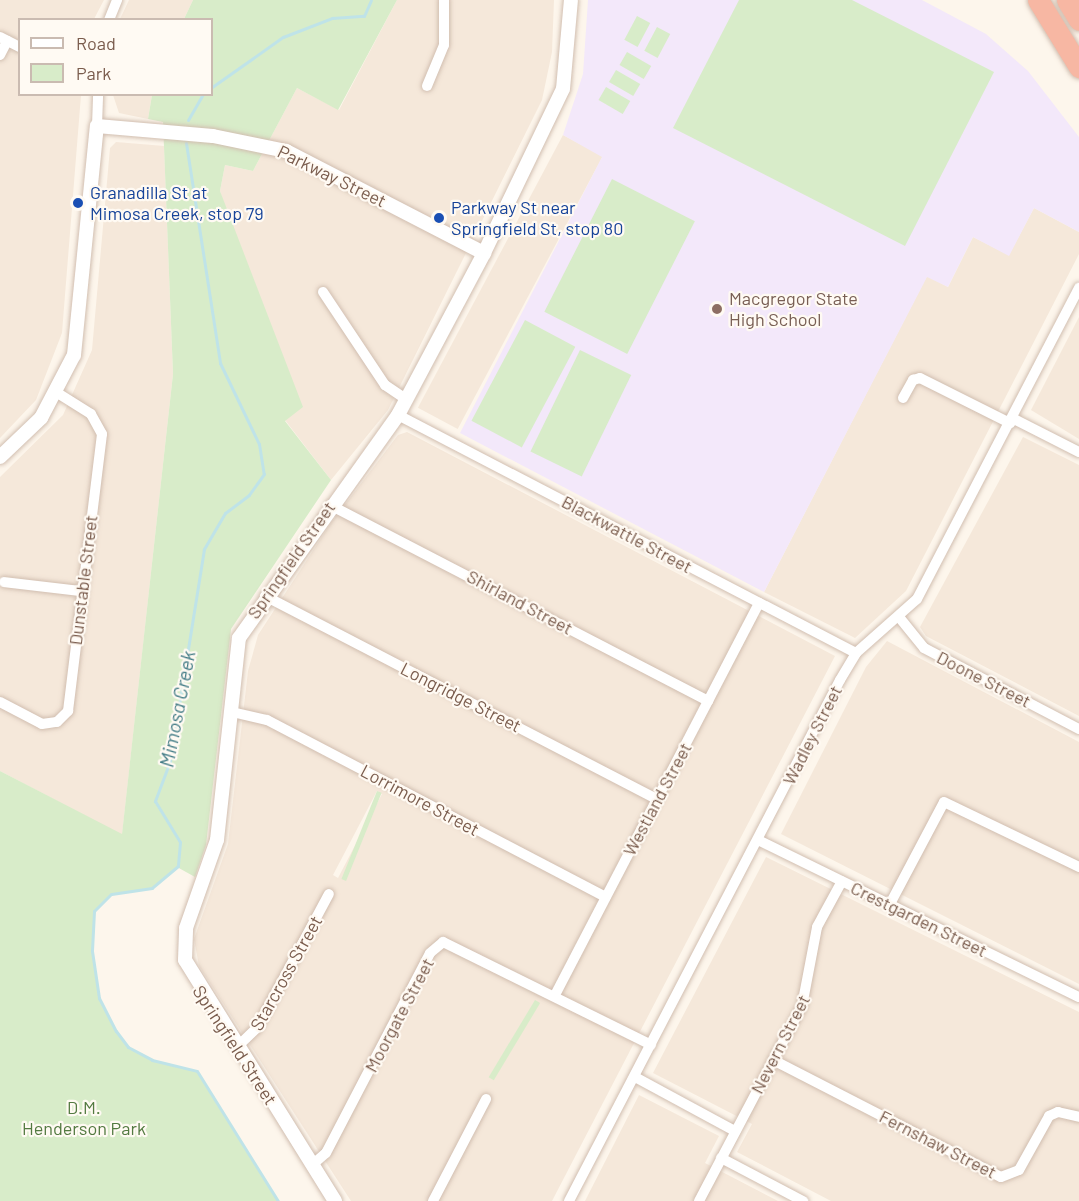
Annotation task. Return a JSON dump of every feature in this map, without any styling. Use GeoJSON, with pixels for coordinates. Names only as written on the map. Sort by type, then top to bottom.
{"type":"FeatureCollection","features":[{"type":"Feature","properties":{"kind":"highway"},"geometry":{"type":"LineString","coordinates":[[1038,0],[1079,68]]}},
{"type":"Feature","properties":{"kind":"highway"},"geometry":{"type":"LineString","coordinates":[[1067,0],[1079,20]]}},
{"type":"Feature","properties":{"kind":"street"},"geometry":{"type":"LineString","coordinates":[[110,18],[117,0]]}},
{"type":"Feature","properties":{"kind":"street"},"geometry":{"type":"LineString","coordinates":[[427,86],[444,45],[444,0]]}},
{"type":"Feature","properties":{"kind":"street","name":"Springfield Street"},"geometry":{"type":"LineString","coordinates":[[335,1201],[190,975],[183,945],[217,840],[239,638],[265,596],[398,415],[484,254],[563,89],[571,0]]}},
{"type":"Feature","properties":{"kind":"street"},"geometry":{"type":"LineString","coordinates":[[0,55],[4,39],[18,46]]}},
{"type":"Feature","properties":{"kind":"street"},"geometry":{"type":"LineString","coordinates":[[0,458],[35,426],[58,393],[74,355],[80,314],[98,96]]}},
{"type":"Feature","properties":{"kind":"street","name":"Parkway Street"},"geometry":{"type":"LineString","coordinates":[[97,126],[213,136],[286,151],[484,254]]}},
{"type":"Feature","properties":{"kind":"street","name":"Wadley Street"},"geometry":{"type":"LineString","coordinates":[[569,1201],[856,652],[899,617],[929,580],[1079,288]]}},
{"type":"Feature","properties":{"kind":"street"},"geometry":{"type":"LineString","coordinates":[[323,292],[386,386],[406,399]]}},
{"type":"Feature","properties":{"kind":"street"},"geometry":{"type":"LineString","coordinates":[[903,398],[913,380],[920,378],[1079,452]]}},
{"type":"Feature","properties":{"kind":"street","name":"Dunstable Street"},"geometry":{"type":"LineString","coordinates":[[0,702],[42,724],[57,722],[68,711],[102,434],[91,414],[58,393]]}},
{"type":"Feature","properties":{"kind":"street","name":"Blackwattle Street"},"geometry":{"type":"LineString","coordinates":[[398,415],[856,652]]}},
{"type":"Feature","properties":{"kind":"street","name":"Shirland Street"},"geometry":{"type":"LineString","coordinates":[[330,505],[708,701]]}},
{"type":"Feature","properties":{"kind":"street"},"geometry":{"type":"LineString","coordinates":[[4,582],[81,591]]}},
{"type":"Feature","properties":{"kind":"street","name":"Longridge Street"},"geometry":{"type":"LineString","coordinates":[[265,596],[656,799]]}},
{"type":"Feature","properties":{"kind":"street","name":"Westland Street"},"geometry":{"type":"LineString","coordinates":[[555,995],[759,603]]}},
{"type":"Feature","properties":{"kind":"street","name":"Doone Street"},"geometry":{"type":"LineString","coordinates":[[899,617],[924,648],[1079,729]]}},
{"type":"Feature","properties":{"kind":"street","name":"Lorrimore Street"},"geometry":{"type":"LineString","coordinates":[[232,712],[267,720],[605,897]]}},
{"type":"Feature","properties":{"kind":"street"},"geometry":{"type":"LineString","coordinates":[[890,904],[944,802],[1079,867]]}},
{"type":"Feature","properties":{"kind":"street","name":"Crestgarden Street"},"geometry":{"type":"LineString","coordinates":[[758,840],[1079,997]]}},
{"type":"Feature","properties":{"kind":"street","name":"Nevern Street"},"geometry":{"type":"LineString","coordinates":[[699,1201],[807,990],[817,927],[842,882]]}},
{"type":"Feature","properties":{"kind":"street","name":"Starcross Street"},"geometry":{"type":"LineString","coordinates":[[237,1047],[257,1028],[329,894]]}},
{"type":"Feature","properties":{"kind":"street","name":"Moorgate Street"},"geometry":{"type":"LineString","coordinates":[[312,1165],[326,1153],[436,946],[453,943],[651,1046]]}},
{"type":"Feature","properties":{"kind":"street","name":"Fernshaw Street"},"geometry":{"type":"LineString","coordinates":[[773,1060],[1001,1177],[1019,1170],[1049,1116],[1058,1112],[1079,1117]]}},
{"type":"Feature","properties":{"kind":"street"},"geometry":{"type":"LineString","coordinates":[[635,1077],[735,1131]]}},
{"type":"Feature","properties":{"kind":"street"},"geometry":{"type":"LineString","coordinates":[[433,1201],[486,1099]]}},
{"type":"Feature","properties":{"kind":"street"},"geometry":{"type":"LineString","coordinates":[[721,1158],[803,1201]]}},
{"type":"Feature","properties":{"kind":"shaded area"},"geometry":{"type":"Polygon","coordinates":[[[0,0],[104,0],[95,18],[18,18],[18,96],[81,96],[62,333],[36,400],[0,438],[0,0]]]}},
{"type":"Feature","properties":{"kind":"shaded area"},"geometry":{"type":"Polygon","coordinates":[[[129,0],[193,0],[184,18],[120,18],[129,0]]]}},
{"type":"Feature","properties":{"kind":"shaded area"},"geometry":{"type":"Polygon","coordinates":[[[397,0],[554,0],[552,52],[542,100],[388,410],[331,480],[285,420],[220,191],[225,165],[253,171],[297,88],[339,110],[397,0]]]}},
{"type":"Feature","properties":{"kind":"shaded area","name":"Macgregor State High School"},"geometry":{"type":"Polygon","coordinates":[[[588,0],[922,0],[986,34],[1028,71],[1079,137],[1079,232],[1034,208],[1009,256],[973,237],[948,287],[927,277],[764,592],[460,433],[602,157],[563,135],[583,74],[588,0]]]}},
{"type":"Feature","properties":{"kind":"shaded area"},"geometry":{"type":"Polygon","coordinates":[[[113,96],[152,96],[148,119],[119,113],[113,96]]]}},
{"type":"Feature","properties":{"kind":"shaded area"},"geometry":{"type":"Polygon","coordinates":[[[563,135],[603,156],[458,429],[418,408],[563,135]]]}},
{"type":"Feature","properties":{"kind":"shaded area"},"geometry":{"type":"Polygon","coordinates":[[[116,142],[164,146],[173,374],[122,835],[0,771],[0,477],[63,415],[92,350],[110,148],[116,142]]]}},
{"type":"Feature","properties":{"kind":"shaded area"},"geometry":{"type":"Polygon","coordinates":[[[1034,208],[1079,232],[1079,254],[906,591],[855,638],[764,592],[927,276],[948,287],[973,237],[1009,255],[1034,208]]]}},
{"type":"Feature","properties":{"kind":"shaded area"},"geometry":{"type":"Polygon","coordinates":[[[1079,317],[1079,439],[1031,410],[1079,317]]]}},
{"type":"Feature","properties":{"kind":"shaded area"},"geometry":{"type":"Polygon","coordinates":[[[407,432],[835,656],[552,1201],[351,1201],[199,966],[194,939],[228,844],[248,671],[258,635],[331,523],[398,435],[407,432]],[[377,791],[333,875],[338,878],[382,794],[377,791]]]}},
{"type":"Feature","properties":{"kind":"shaded area"},"geometry":{"type":"Polygon","coordinates":[[[1023,437],[1079,465],[1079,716],[926,636],[920,627],[1023,437]]]}},
{"type":"Feature","properties":{"kind":"shaded area"},"geometry":{"type":"Polygon","coordinates":[[[887,641],[1079,742],[1079,984],[781,834],[866,667],[887,641]]]}},
{"type":"Feature","properties":{"kind":"shaded area"},"geometry":{"type":"Polygon","coordinates":[[[766,857],[1079,1012],[1079,1201],[831,1201],[737,1152],[752,1124],[653,1073],[766,857]]]}},
{"type":"Feature","properties":{"kind":"shaded area"},"geometry":{"type":"Polygon","coordinates":[[[639,1095],[719,1136],[705,1163],[778,1201],[585,1201],[639,1095]]]}},
{"type":"Feature","properties":{"kind":"green space","name":"D.M. Henderson Park"},"geometry":{"type":"Polygon","coordinates":[[[193,0],[397,0],[338,110],[297,88],[253,171],[225,165],[220,191],[303,407],[285,421],[331,480],[231,629],[206,845],[195,877],[177,867],[152,888],[111,894],[94,911],[92,951],[99,998],[116,1031],[128,1047],[152,1060],[197,1071],[278,1201],[0,1201],[0,771],[122,834],[173,374],[163,122],[148,119],[152,96],[213,96],[213,18],[184,18],[193,0]]]}},
{"type":"Feature","properties":{"kind":"green space"},"geometry":{"type":"Polygon","coordinates":[[[739,0],[852,0],[994,72],[905,246],[673,128],[739,0]]]}},
{"type":"Feature","properties":{"kind":"green space"},"geometry":{"type":"Polygon","coordinates":[[[637,16],[650,23],[638,47],[624,40],[637,16]]]}},
{"type":"Feature","properties":{"kind":"green space"},"geometry":{"type":"Polygon","coordinates":[[[657,27],[670,34],[658,58],[644,51],[657,27]]]}},
{"type":"Feature","properties":{"kind":"green space"},"geometry":{"type":"Polygon","coordinates":[[[627,52],[651,66],[644,79],[620,65],[627,52]]]}},
{"type":"Feature","properties":{"kind":"green space"},"geometry":{"type":"Polygon","coordinates":[[[616,70],[640,84],[633,96],[609,82],[616,70]]]}},
{"type":"Feature","properties":{"kind":"green space"},"geometry":{"type":"Polygon","coordinates":[[[606,87],[630,101],[623,114],[598,100],[606,87]]]}},
{"type":"Feature","properties":{"kind":"green space"},"geometry":{"type":"Polygon","coordinates":[[[612,179],[695,221],[627,354],[544,312],[612,179]]]}},
{"type":"Feature","properties":{"kind":"green space"},"geometry":{"type":"Polygon","coordinates":[[[525,320],[575,347],[522,447],[471,421],[525,320]]]}},
{"type":"Feature","properties":{"kind":"green space"},"geometry":{"type":"Polygon","coordinates":[[[580,350],[631,375],[582,477],[530,452],[580,350]]]}},
{"type":"Feature","properties":{"kind":"green space"},"geometry":{"type":"Polygon","coordinates":[[[377,791],[382,793],[346,881],[341,879],[377,791]]]}},
{"type":"Feature","properties":{"kind":"green space"},"geometry":{"type":"Polygon","coordinates":[[[535,1000],[540,1003],[494,1080],[489,1077],[535,1000]]]}},
{"type":"Feature","properties":{"kind":"waterway","name":"Mimosa Creek"},"geometry":{"type":"LineString","coordinates":[[213,86],[283,37],[332,18],[364,16],[371,0]]}},
{"type":"Feature","properties":{"kind":"waterway","name":"Mimosa Creek"},"geometry":{"type":"LineString","coordinates":[[188,120],[202,96]]}},
{"type":"Feature","properties":{"kind":"waterway","name":"Mimosa Creek"},"geometry":{"type":"LineString","coordinates":[[186,143],[220,363],[259,444],[264,474],[249,495],[225,513],[204,549],[170,761],[155,801],[180,842],[178,866],[152,888],[111,894],[94,911],[92,951],[99,998],[116,1031],[128,1047],[152,1060],[197,1071],[278,1201]]}},
{"type":"Feature","properties":{"kind":"place","name":"Granadilla St at Mimosa Creek, stop 79"},"geometry":{"type":"Point","coordinates":[78,203]}},
{"type":"Feature","properties":{"kind":"place","name":"Parkway St near Springfield St, stop 80"},"geometry":{"type":"Point","coordinates":[439,218]}},
{"type":"Feature","properties":{"kind":"place","name":"Macgregor State High School"},"geometry":{"type":"Point","coordinates":[717,309]}}]}
